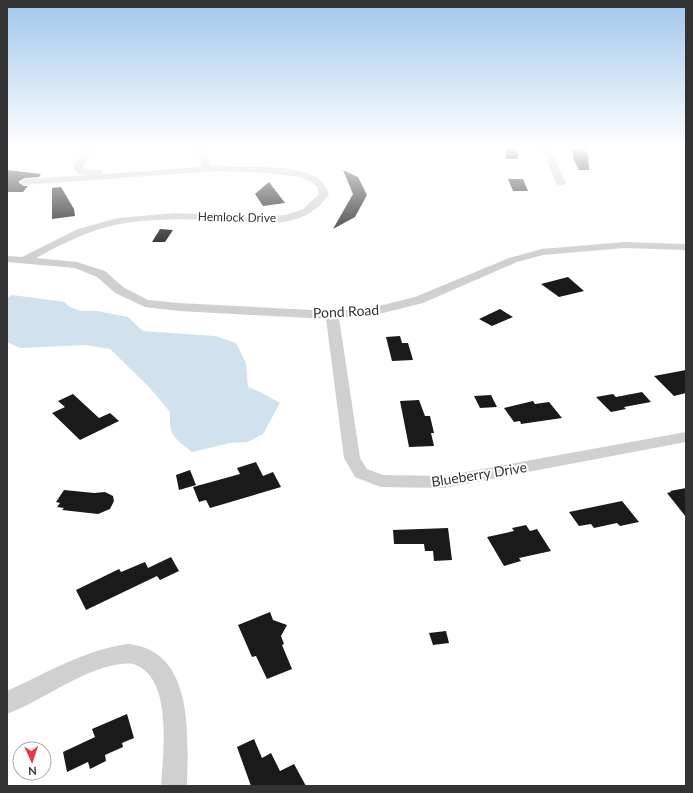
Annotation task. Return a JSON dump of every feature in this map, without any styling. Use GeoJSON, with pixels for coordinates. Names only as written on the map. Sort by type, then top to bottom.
{"type":"FeatureCollection","features":[{"type":"Feature","properties":{"kind":"street","name":"Hemlock Drive"},"geometry":{"type":"LineString","coordinates":[[26,259],[69,235],[94,226],[117,221],[151,216],[271,219],[292,217],[301,214],[318,203],[324,194],[319,184]]}},
{"type":"Feature","properties":{"kind":"street","name":"Pond Road"},"geometry":{"type":"LineString","coordinates":[[7,259],[26,259],[77,265],[101,274],[119,290],[145,303],[179,307],[332,315],[383,309],[419,300],[512,260],[542,252],[624,245],[686,247]]}},
{"type":"Feature","properties":{"kind":"street","name":"Blueberry Drive"},"geometry":{"type":"LineString","coordinates":[[332,315],[352,458],[361,473],[381,481],[444,482],[686,437]]}},
{"type":"Feature","properties":{"kind":"street"},"geometry":{"type":"LineString","coordinates":[[7,703],[70,671],[100,659],[129,654],[142,658],[160,669],[169,688],[175,723],[174,786]]}},
{"type":"Feature","properties":{"kind":"water"},"geometry":{"type":"Polygon","coordinates":[[[12,295],[65,302],[68,306],[81,311],[97,311],[128,317],[143,331],[215,336],[236,343],[246,363],[248,387],[280,403],[263,434],[248,442],[230,443],[192,452],[174,436],[170,426],[170,412],[149,387],[110,349],[86,345],[20,348],[7,342],[7,298],[12,295]]]}},
{"type":"Feature","properties":{"kind":"building"},"geometry":{"type":"Polygon","coordinates":[[[7,184],[21,184],[28,186],[23,192],[7,192],[7,184]]]}},
{"type":"Feature","properties":{"kind":"building"},"geometry":{"type":"Polygon","coordinates":[[[267,184],[271,184],[285,203],[263,206],[255,194],[267,184]]]}},
{"type":"Feature","properties":{"kind":"building"},"geometry":{"type":"Polygon","coordinates":[[[349,184],[362,184],[367,195],[355,217],[333,229],[353,194],[349,184]]]}},
{"type":"Feature","properties":{"kind":"building"},"geometry":{"type":"Polygon","coordinates":[[[510,184],[525,184],[528,191],[513,191],[510,184]]]}},
{"type":"Feature","properties":{"kind":"building"},"geometry":{"type":"Polygon","coordinates":[[[61,187],[74,209],[75,216],[52,219],[52,188],[61,187]]]}},
{"type":"Feature","properties":{"kind":"building"},"geometry":{"type":"Polygon","coordinates":[[[160,229],[173,230],[165,242],[152,242],[160,229]]]}},
{"type":"Feature","properties":{"kind":"building"},"geometry":{"type":"Polygon","coordinates":[[[568,277],[584,291],[559,297],[541,284],[568,277]]]}},
{"type":"Feature","properties":{"kind":"building"},"geometry":{"type":"Polygon","coordinates":[[[500,309],[513,317],[492,326],[479,319],[500,309]]]}},
{"type":"Feature","properties":{"kind":"building"},"geometry":{"type":"Polygon","coordinates":[[[400,336],[402,343],[408,343],[413,360],[392,361],[386,337],[400,336]]]}},
{"type":"Feature","properties":{"kind":"building"},"geometry":{"type":"Polygon","coordinates":[[[686,370],[686,393],[674,396],[654,376],[686,370]]]}},
{"type":"Feature","properties":{"kind":"building"},"geometry":{"type":"Polygon","coordinates":[[[642,392],[651,402],[624,407],[626,409],[611,412],[596,397],[613,394],[616,397],[642,392]]]}},
{"type":"Feature","properties":{"kind":"building"},"geometry":{"type":"Polygon","coordinates":[[[73,394],[99,418],[110,413],[119,421],[80,440],[52,413],[65,407],[58,401],[73,394]]]}},
{"type":"Feature","properties":{"kind":"building"},"geometry":{"type":"Polygon","coordinates":[[[491,395],[497,407],[480,408],[474,396],[491,395]]]}},
{"type":"Feature","properties":{"kind":"building"},"geometry":{"type":"Polygon","coordinates":[[[419,400],[425,416],[430,416],[434,433],[431,433],[434,446],[409,447],[400,401],[419,400]]]}},
{"type":"Feature","properties":{"kind":"building"},"geometry":{"type":"Polygon","coordinates":[[[533,401],[535,404],[549,402],[562,418],[521,424],[520,421],[514,422],[504,408],[533,401]]]}},
{"type":"Feature","properties":{"kind":"building"},"geometry":{"type":"Polygon","coordinates":[[[256,462],[263,476],[273,472],[281,487],[210,508],[206,500],[199,502],[193,487],[240,474],[237,468],[256,462]]]}},
{"type":"Feature","properties":{"kind":"building"},"geometry":{"type":"Polygon","coordinates":[[[190,470],[196,485],[179,490],[176,475],[190,470]]]}},
{"type":"Feature","properties":{"kind":"building"},"geometry":{"type":"Polygon","coordinates":[[[686,488],[686,517],[667,493],[686,488]]]}},
{"type":"Feature","properties":{"kind":"building"},"geometry":{"type":"Polygon","coordinates":[[[64,490],[94,493],[105,492],[113,496],[114,501],[110,509],[98,514],[62,510],[64,508],[57,507],[60,503],[56,502],[64,490]]]}},
{"type":"Feature","properties":{"kind":"building"},"geometry":{"type":"Polygon","coordinates":[[[622,501],[639,522],[620,526],[617,523],[594,528],[591,524],[579,526],[569,512],[622,501]]]}},
{"type":"Feature","properties":{"kind":"building"},"geometry":{"type":"Polygon","coordinates":[[[526,525],[530,531],[537,529],[551,551],[519,558],[521,561],[504,566],[487,537],[514,531],[512,528],[526,525]]]}},
{"type":"Feature","properties":{"kind":"building"},"geometry":{"type":"Polygon","coordinates":[[[448,528],[452,560],[434,561],[433,551],[425,551],[424,544],[394,544],[393,530],[448,528]]]}},
{"type":"Feature","properties":{"kind":"building"},"geometry":{"type":"Polygon","coordinates":[[[171,557],[179,571],[160,580],[157,576],[86,610],[76,590],[119,569],[121,572],[145,562],[148,568],[171,557]]]}},
{"type":"Feature","properties":{"kind":"building"},"geometry":{"type":"Polygon","coordinates":[[[270,612],[273,620],[287,625],[281,636],[284,644],[282,645],[292,669],[267,679],[256,656],[252,657],[238,625],[270,612]]]}},
{"type":"Feature","properties":{"kind":"building"},"geometry":{"type":"Polygon","coordinates":[[[446,631],[449,643],[433,645],[429,633],[446,631]]]}},
{"type":"Feature","properties":{"kind":"building"},"geometry":{"type":"Polygon","coordinates":[[[127,714],[134,738],[122,743],[123,747],[105,755],[106,761],[90,769],[88,762],[67,772],[63,752],[95,737],[92,729],[127,714]]]}},
{"type":"Feature","properties":{"kind":"building"},"geometry":{"type":"Polygon","coordinates":[[[254,739],[262,758],[271,753],[280,771],[294,764],[306,786],[251,786],[237,747],[254,739]]]}}]}
